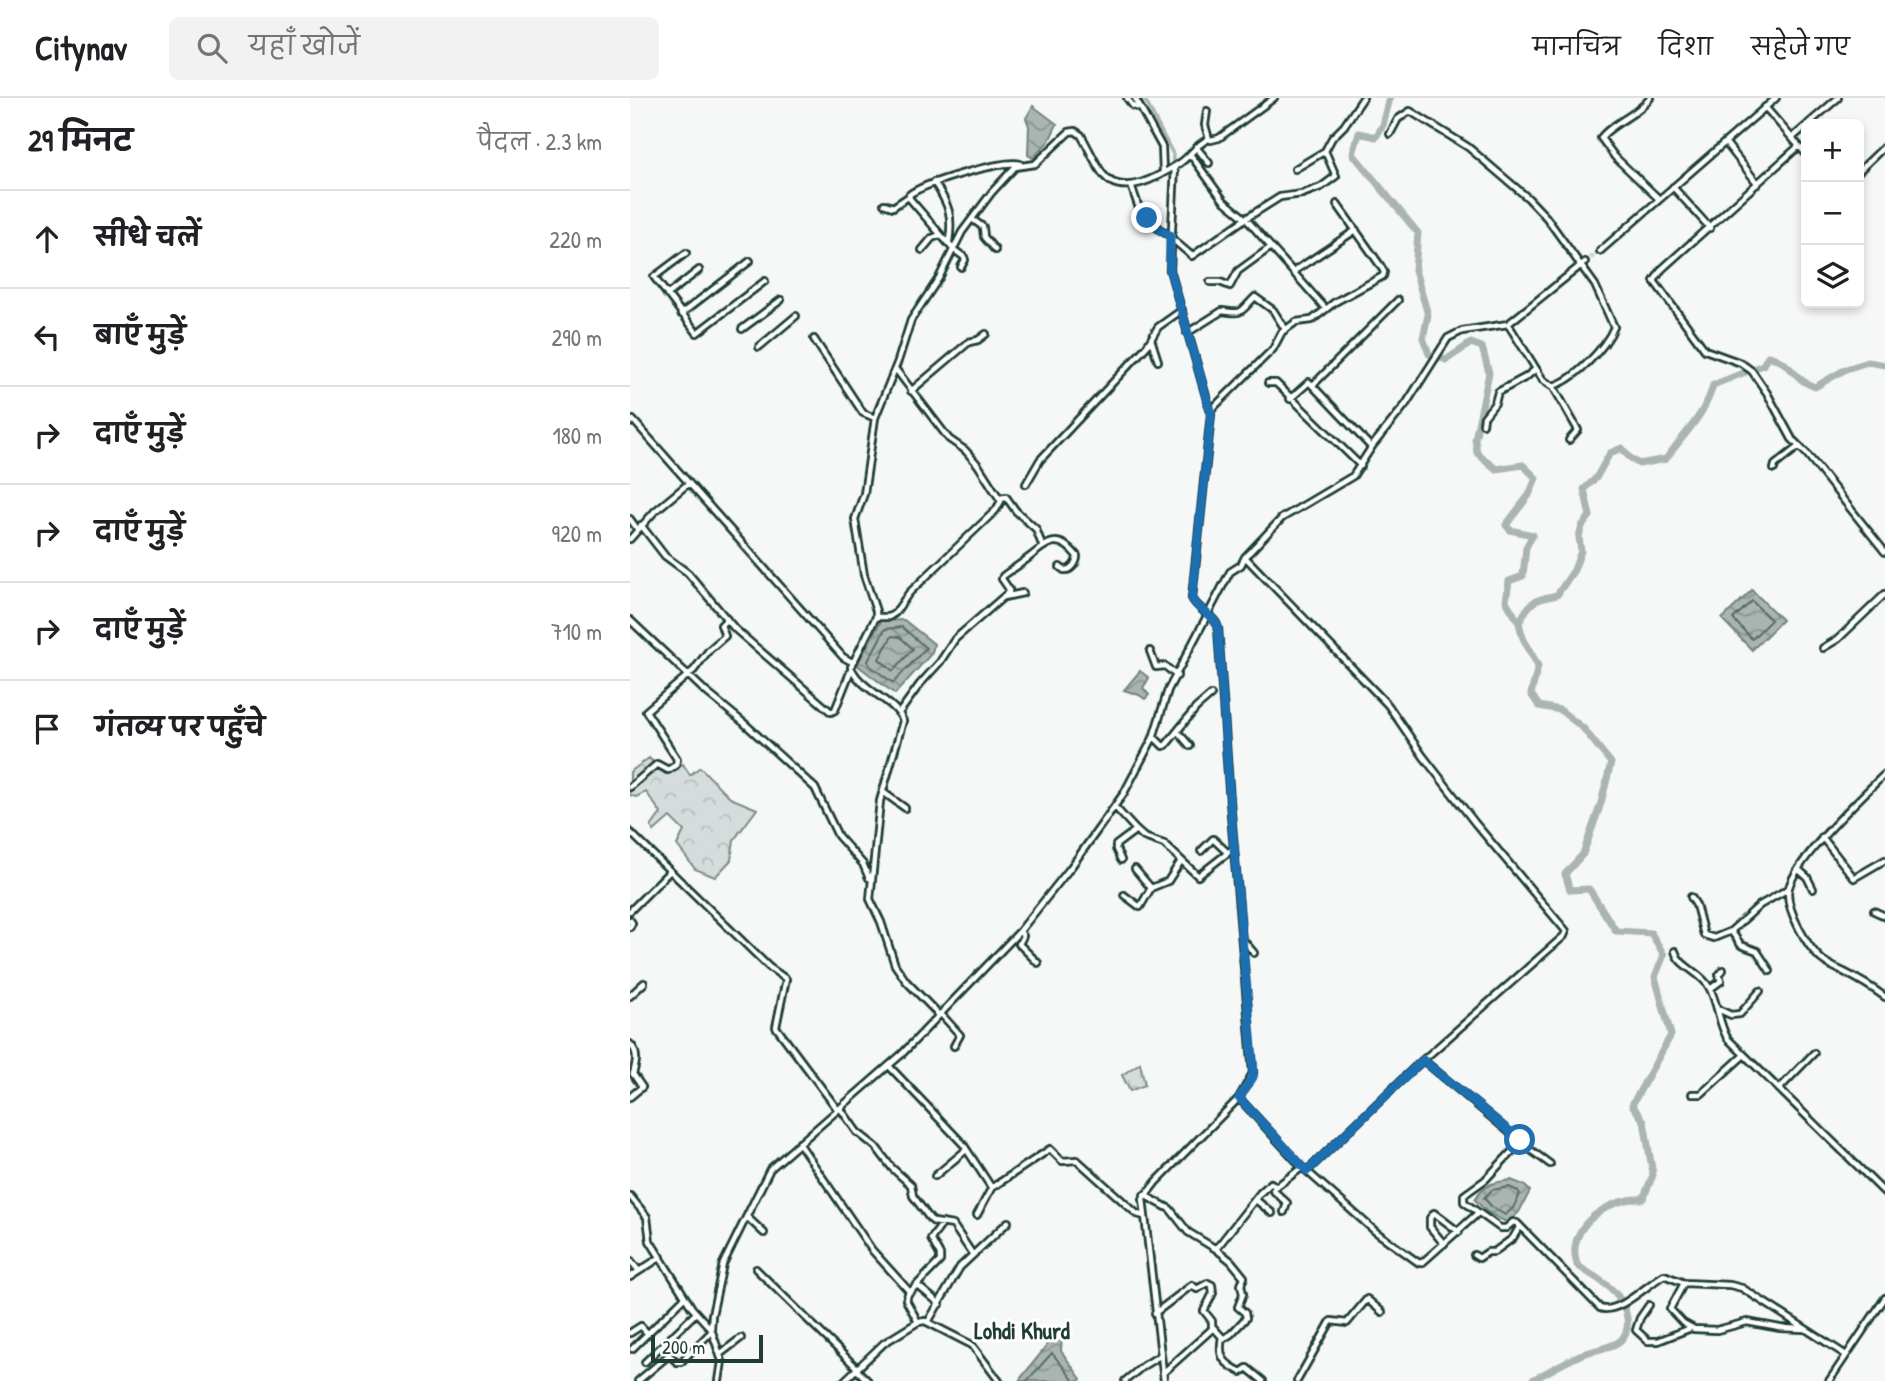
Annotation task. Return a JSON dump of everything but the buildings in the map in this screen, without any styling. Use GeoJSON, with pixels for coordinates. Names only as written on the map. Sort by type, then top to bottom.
{"type":"FeatureCollection","features":[{"type":"Feature","properties":{"kind":"street"},"geometry":{"type":"LineString","coordinates":[[1126,98],[1133,106],[1141,108]]}},
{"type":"Feature","properties":{"kind":"street"},"geometry":{"type":"LineString","coordinates":[[1135,98],[1162,147],[1169,169],[1170,270],[1211,410],[1192,598],[1218,628],[1231,850],[1242,939],[1253,1073],[1239,1098],[1144,1195],[1142,1216],[1158,1356],[1164,1381]]}},
{"type":"Feature","properties":{"kind":"street"},"geometry":{"type":"LineString","coordinates":[[884,204],[893,207],[934,181],[1006,163],[1035,164],[1069,132],[1075,131],[1081,135],[1107,178],[1115,183],[1145,184],[1190,154],[1196,147],[1209,139],[1219,138],[1274,98]]}},
{"type":"Feature","properties":{"kind":"street"},"geometry":{"type":"LineString","coordinates":[[1295,169],[1325,151],[1363,98]]}},
{"type":"Feature","properties":{"kind":"street"},"geometry":{"type":"LineString","coordinates":[[1650,98],[1601,138],[1615,157],[1659,199]]}},
{"type":"Feature","properties":{"kind":"street"},"geometry":{"type":"LineString","coordinates":[[1600,251],[1776,98]]}},
{"type":"Feature","properties":{"kind":"street"},"geometry":{"type":"LineString","coordinates":[[1814,119],[1838,98]]}},
{"type":"Feature","properties":{"kind":"street"},"geometry":{"type":"LineString","coordinates":[[1765,107],[1800,146],[1662,268],[1654,281],[1705,350],[1750,369],[1798,447],[1806,453],[1885,552]]}},
{"type":"Feature","properties":{"kind":"street"},"geometry":{"type":"LineString","coordinates":[[1207,111],[1205,128],[1209,139]]}},
{"type":"Feature","properties":{"kind":"street"},"geometry":{"type":"LineString","coordinates":[[1390,134],[1398,119],[1410,111],[1468,147],[1546,216],[1582,264],[1601,296],[1614,327],[1588,362],[1570,378],[1553,386]]}},
{"type":"Feature","properties":{"kind":"street"},"geometry":{"type":"LineString","coordinates":[[1792,138],[1801,130]]}},
{"type":"Feature","properties":{"kind":"street"},"geometry":{"type":"LineString","coordinates":[[1725,142],[1758,184]]}},
{"type":"Feature","properties":{"kind":"street"},"geometry":{"type":"LineString","coordinates":[[1864,166],[1885,146]]}},
{"type":"Feature","properties":{"kind":"street"},"geometry":{"type":"LineString","coordinates":[[1196,147],[1209,163]]}},
{"type":"Feature","properties":{"kind":"street"},"geometry":{"type":"LineString","coordinates":[[1130,185],[1141,214],[1192,256],[1280,197],[1302,194],[1321,187],[1335,177],[1336,173],[1325,151]]}},
{"type":"Feature","properties":{"kind":"street"},"geometry":{"type":"LineString","coordinates":[[1190,154],[1221,197],[1272,247],[1325,307]]}},
{"type":"Feature","properties":{"kind":"street"},"geometry":{"type":"LineString","coordinates":[[630,520],[665,556],[684,569],[735,629],[822,706],[831,712],[835,710],[852,662],[864,644],[876,617],[864,575],[855,519],[864,494],[875,417],[911,320],[939,278],[972,219],[1011,170],[1021,165]]}},
{"type":"Feature","properties":{"kind":"street"},"geometry":{"type":"LineString","coordinates":[[934,181],[952,216],[949,243]]}},
{"type":"Feature","properties":{"kind":"street"},"geometry":{"type":"LineString","coordinates":[[1673,187],[1710,228]]}},
{"type":"Feature","properties":{"kind":"street"},"geometry":{"type":"LineString","coordinates":[[909,196],[953,249],[965,259],[961,267]]}},
{"type":"Feature","properties":{"kind":"street"},"geometry":{"type":"LineString","coordinates":[[1211,410],[1273,349],[1285,329],[1300,321],[1312,320],[1325,307],[1372,284],[1384,274],[1337,204]]}},
{"type":"Feature","properties":{"kind":"street"},"geometry":{"type":"LineString","coordinates":[[972,219],[983,227],[985,239],[995,250]]}},
{"type":"Feature","properties":{"kind":"street"},"geometry":{"type":"LineString","coordinates":[[1293,272],[1356,230]]}},
{"type":"Feature","properties":{"kind":"street"},"geometry":{"type":"LineString","coordinates":[[922,250],[932,238],[941,235]]}},
{"type":"Feature","properties":{"kind":"street"},"geometry":{"type":"LineString","coordinates":[[1210,282],[1230,286],[1238,271],[1272,247]]}},
{"type":"Feature","properties":{"kind":"street"},"geometry":{"type":"LineString","coordinates":[[686,253],[654,277],[697,333],[765,281]]}},
{"type":"Feature","properties":{"kind":"street"},"geometry":{"type":"LineString","coordinates":[[681,314],[750,261]]}},
{"type":"Feature","properties":{"kind":"street"},"geometry":{"type":"LineString","coordinates":[[638,1381],[669,1355],[681,1362],[711,1331],[723,1264],[770,1169],[889,1066],[1020,931],[1115,807],[1154,737],[1165,698],[1230,572],[1241,565],[1245,557],[1282,518],[1300,505],[1348,481],[1406,404],[1441,345],[1450,336],[1462,331],[1508,324],[1582,264]]}},
{"type":"Feature","properties":{"kind":"street"},"geometry":{"type":"LineString","coordinates":[[667,295],[699,270]]}},
{"type":"Feature","properties":{"kind":"street"},"geometry":{"type":"LineString","coordinates":[[1187,333],[1222,311],[1234,314],[1240,312],[1255,297],[1273,310],[1285,329]]}},
{"type":"Feature","properties":{"kind":"street"},"geometry":{"type":"LineString","coordinates":[[743,329],[781,300]]}},
{"type":"Feature","properties":{"kind":"street"},"geometry":{"type":"LineString","coordinates":[[1313,385],[1398,300]]}},
{"type":"Feature","properties":{"kind":"street"},"geometry":{"type":"LineString","coordinates":[[1026,484],[1040,460],[1147,346],[1158,327],[1180,311]]}},
{"type":"Feature","properties":{"kind":"street"},"geometry":{"type":"LineString","coordinates":[[759,347],[796,316]]}},
{"type":"Feature","properties":{"kind":"street"},"geometry":{"type":"LineString","coordinates":[[1508,324],[1543,380],[1553,386],[1578,430],[1569,440]]}},
{"type":"Feature","properties":{"kind":"street"},"geometry":{"type":"LineString","coordinates":[[911,391],[969,341],[975,342],[986,334]]}},
{"type":"Feature","properties":{"kind":"street"},"geometry":{"type":"LineString","coordinates":[[1151,338],[1158,361]]}},
{"type":"Feature","properties":{"kind":"street"},"geometry":{"type":"LineString","coordinates":[[814,339],[863,413],[875,417]]}},
{"type":"Feature","properties":{"kind":"street"},"geometry":{"type":"LineString","coordinates":[[1483,424],[1498,392],[1527,377],[1536,369]]}},
{"type":"Feature","properties":{"kind":"street"},"geometry":{"type":"LineString","coordinates":[[876,617],[886,618],[895,614],[909,593],[996,510],[1000,503],[1000,498],[974,460],[949,439],[897,371],[894,371]]}},
{"type":"Feature","properties":{"kind":"street"},"geometry":{"type":"LineString","coordinates":[[1290,399],[1307,382],[1313,385],[1371,447]]}},
{"type":"Feature","properties":{"kind":"street"},"geometry":{"type":"LineString","coordinates":[[1268,383],[1276,383],[1361,466]]}},
{"type":"Feature","properties":{"kind":"street"},"geometry":{"type":"LineString","coordinates":[[630,423],[633,421],[843,657],[852,662]]}},
{"type":"Feature","properties":{"kind":"street"},"geometry":{"type":"LineString","coordinates":[[1774,469],[1775,465],[1798,447]]}},
{"type":"Feature","properties":{"kind":"street"},"geometry":{"type":"LineString","coordinates":[[630,539],[689,482]]}},
{"type":"Feature","properties":{"kind":"street"},"geometry":{"type":"LineString","coordinates":[[1000,498],[1006,497],[1016,511],[1034,527],[1042,545]]}},
{"type":"Feature","properties":{"kind":"street"},"geometry":{"type":"LineString","coordinates":[[899,713],[955,639],[1010,590],[1002,579],[1003,576],[1042,545],[1057,541],[1075,553],[1077,561],[1066,571],[1060,567]]}},
{"type":"Feature","properties":{"kind":"street"},"geometry":{"type":"LineString","coordinates":[[1245,557],[1388,705],[1468,815],[1566,930],[1564,936],[1423,1060],[1307,1171]]}},
{"type":"Feature","properties":{"kind":"street"},"geometry":{"type":"LineString","coordinates":[[1004,597],[1023,593]]}},
{"type":"Feature","properties":{"kind":"street"},"geometry":{"type":"LineString","coordinates":[[1823,648],[1838,639],[1885,594]]}},
{"type":"Feature","properties":{"kind":"street"},"geometry":{"type":"LineString","coordinates":[[630,788],[657,764],[668,770],[678,762],[646,712],[677,682],[688,676],[724,636],[721,625],[727,619]]}},
{"type":"Feature","properties":{"kind":"street"},"geometry":{"type":"LineString","coordinates":[[630,620],[688,676],[818,792],[838,836],[863,864],[870,882]]}},
{"type":"Feature","properties":{"kind":"street"},"geometry":{"type":"LineString","coordinates":[[1150,650],[1156,667],[1165,666],[1177,676]]}},
{"type":"Feature","properties":{"kind":"street"},"geometry":{"type":"LineString","coordinates":[[851,670],[903,718],[882,791],[870,882],[871,903],[881,922],[895,965],[906,981],[959,1033],[960,1037],[954,1046]]}},
{"type":"Feature","properties":{"kind":"street"},"geometry":{"type":"LineString","coordinates":[[1154,737],[1164,746],[1196,708],[1211,695]]}},
{"type":"Feature","properties":{"kind":"street"},"geometry":{"type":"LineString","coordinates":[[1178,732],[1190,746]]}},
{"type":"Feature","properties":{"kind":"street"},"geometry":{"type":"LineString","coordinates":[[1691,897],[1696,905],[1704,935],[1714,938],[1731,931],[1760,905],[1789,888],[1822,836],[1885,774]]}},
{"type":"Feature","properties":{"kind":"street"},"geometry":{"type":"LineString","coordinates":[[882,791],[905,808]]}},
{"type":"Feature","properties":{"kind":"street"},"geometry":{"type":"LineString","coordinates":[[1115,807],[1144,837],[1164,844],[1200,876],[1231,850]]}},
{"type":"Feature","properties":{"kind":"street"},"geometry":{"type":"LineString","coordinates":[[1121,860],[1116,845],[1136,830]]}},
{"type":"Feature","properties":{"kind":"street"},"geometry":{"type":"LineString","coordinates":[[630,832],[769,967],[786,979],[776,1027],[857,1132],[876,1147],[892,1168],[911,1185],[913,1196],[930,1219],[953,1224],[973,1255]]}},
{"type":"Feature","properties":{"kind":"street"},"geometry":{"type":"LineString","coordinates":[[1822,836],[1854,878],[1885,860]]}},
{"type":"Feature","properties":{"kind":"street"},"geometry":{"type":"LineString","coordinates":[[1201,851],[1213,839],[1231,850]]}},
{"type":"Feature","properties":{"kind":"street"},"geometry":{"type":"LineString","coordinates":[[1124,895],[1140,907],[1151,888],[1168,881],[1181,861]]}},
{"type":"Feature","properties":{"kind":"street"},"geometry":{"type":"LineString","coordinates":[[1135,869],[1151,888]]}},
{"type":"Feature","properties":{"kind":"street"},"geometry":{"type":"LineString","coordinates":[[1799,870],[1807,877],[1813,889]]}},
{"type":"Feature","properties":{"kind":"street"},"geometry":{"type":"LineString","coordinates":[[630,911],[669,872]]}},
{"type":"Feature","properties":{"kind":"street"},"geometry":{"type":"LineString","coordinates":[[1789,888],[1790,906],[1809,944],[1823,960],[1885,997]]}},
{"type":"Feature","properties":{"kind":"street"},"geometry":{"type":"LineString","coordinates":[[1874,911],[1885,916]]}},
{"type":"Feature","properties":{"kind":"street"},"geometry":{"type":"LineString","coordinates":[[630,920],[630,927]]}},
{"type":"Feature","properties":{"kind":"street"},"geometry":{"type":"LineString","coordinates":[[1020,931],[1023,937],[1018,944],[1038,963]]}},
{"type":"Feature","properties":{"kind":"street"},"geometry":{"type":"LineString","coordinates":[[1731,931],[1741,945],[1756,951],[1770,971]]}},
{"type":"Feature","properties":{"kind":"street"},"geometry":{"type":"LineString","coordinates":[[1242,939],[1254,953]]}},
{"type":"Feature","properties":{"kind":"street"},"geometry":{"type":"LineString","coordinates":[[1675,951],[1678,958],[1705,981],[1719,1010],[1725,1035],[1885,1193]]}},
{"type":"Feature","properties":{"kind":"street"},"geometry":{"type":"LineString","coordinates":[[1712,993],[1721,981],[1723,970]]}},
{"type":"Feature","properties":{"kind":"street"},"geometry":{"type":"LineString","coordinates":[[630,996],[644,983]]}},
{"type":"Feature","properties":{"kind":"street"},"geometry":{"type":"LineString","coordinates":[[1719,1010],[1731,1015],[1740,1014],[1760,991]]}},
{"type":"Feature","properties":{"kind":"street"},"geometry":{"type":"LineString","coordinates":[[630,1044],[634,1048],[637,1064],[633,1074],[642,1088],[630,1097]]}},
{"type":"Feature","properties":{"kind":"street"},"geometry":{"type":"LineString","coordinates":[[1779,1089],[1814,1053]]}},
{"type":"Feature","properties":{"kind":"street"},"geometry":{"type":"LineString","coordinates":[[1692,1094],[1701,1094],[1744,1055]]}},
{"type":"Feature","properties":{"kind":"street"},"geometry":{"type":"LineString","coordinates":[[1423,1060],[1521,1143],[1550,1164]]}},
{"type":"Feature","properties":{"kind":"street"},"geometry":{"type":"LineString","coordinates":[[889,1066],[966,1150],[992,1187]]}},
{"type":"Feature","properties":{"kind":"street"},"geometry":{"type":"LineString","coordinates":[[1239,1098],[1286,1146],[1301,1166],[1376,1232],[1419,1263],[1459,1232],[1478,1213]]}},
{"type":"Feature","properties":{"kind":"street"},"geometry":{"type":"LineString","coordinates":[[799,1143],[872,1250],[910,1292]]}},
{"type":"Feature","properties":{"kind":"street"},"geometry":{"type":"LineString","coordinates":[[1521,1143],[1485,1180],[1463,1197],[1466,1204],[1500,1228],[1513,1222],[1520,1226],[1600,1307],[1607,1310],[1618,1305],[1664,1275],[1684,1283],[1730,1285],[1742,1288],[1846,1355]]}},
{"type":"Feature","properties":{"kind":"street"},"geometry":{"type":"LineString","coordinates":[[977,1215],[992,1187],[1050,1149],[1063,1162],[1077,1160],[1142,1216]]}},
{"type":"Feature","properties":{"kind":"street"},"geometry":{"type":"LineString","coordinates":[[935,1176],[966,1150]]}},
{"type":"Feature","properties":{"kind":"street"},"geometry":{"type":"LineString","coordinates":[[1284,1212],[1287,1201],[1273,1190],[1301,1166]]}},
{"type":"Feature","properties":{"kind":"street"},"geometry":{"type":"LineString","coordinates":[[1216,1249],[1229,1230],[1271,1183],[1276,1186]]}},
{"type":"Feature","properties":{"kind":"street"},"geometry":{"type":"LineString","coordinates":[[1144,1195],[1170,1209],[1188,1232],[1231,1261],[1244,1277],[1241,1285],[1243,1294],[1238,1307],[1246,1318],[1223,1339],[1220,1349],[1226,1364],[1241,1372],[1248,1368],[1263,1381]]}},
{"type":"Feature","properties":{"kind":"street"},"geometry":{"type":"LineString","coordinates":[[630,1196],[645,1213],[650,1241],[685,1297],[711,1331],[723,1366],[719,1381]]}},
{"type":"Feature","properties":{"kind":"street"},"geometry":{"type":"LineString","coordinates":[[1256,1200],[1272,1213]]}},
{"type":"Feature","properties":{"kind":"street"},"geometry":{"type":"LineString","coordinates":[[1444,1244],[1430,1227],[1430,1218],[1434,1213],[1459,1232]]}},
{"type":"Feature","properties":{"kind":"street"},"geometry":{"type":"LineString","coordinates":[[747,1217],[764,1233]]}},
{"type":"Feature","properties":{"kind":"street"},"geometry":{"type":"LineString","coordinates":[[928,1322],[960,1267],[1008,1222]]}},
{"type":"Feature","properties":{"kind":"street"},"geometry":{"type":"LineString","coordinates":[[918,1322],[906,1300],[933,1265],[940,1261],[940,1255],[931,1239],[943,1223]]}},
{"type":"Feature","properties":{"kind":"street"},"geometry":{"type":"LineString","coordinates":[[1474,1255],[1479,1258],[1488,1251],[1494,1252],[1513,1238],[1520,1226]]}},
{"type":"Feature","properties":{"kind":"street"},"geometry":{"type":"LineString","coordinates":[[630,1277],[661,1257]]}},
{"type":"Feature","properties":{"kind":"street"},"geometry":{"type":"LineString","coordinates":[[630,1260],[639,1271]]}},
{"type":"Feature","properties":{"kind":"street"},"geometry":{"type":"LineString","coordinates":[[756,1269],[868,1381]]}},
{"type":"Feature","properties":{"kind":"street"},"geometry":{"type":"LineString","coordinates":[[1155,1313],[1192,1285],[1197,1289],[1209,1283],[1213,1292],[1204,1311],[1223,1339]]}},
{"type":"Feature","properties":{"kind":"street"},"geometry":{"type":"LineString","coordinates":[[1684,1283],[1670,1309],[1682,1323],[1692,1328]]}},
{"type":"Feature","properties":{"kind":"street"},"geometry":{"type":"LineString","coordinates":[[917,1285],[940,1304]]}},
{"type":"Feature","properties":{"kind":"street"},"geometry":{"type":"LineString","coordinates":[[632,1349],[685,1297]]}},
{"type":"Feature","properties":{"kind":"street"},"geometry":{"type":"LineString","coordinates":[[1829,1381],[1885,1298]]}},
{"type":"Feature","properties":{"kind":"street"},"geometry":{"type":"LineString","coordinates":[[1297,1381],[1332,1320],[1347,1322],[1367,1299],[1382,1312]]}},
{"type":"Feature","properties":{"kind":"street"},"geometry":{"type":"LineString","coordinates":[[1650,1305],[1646,1307],[1636,1330],[1648,1341],[1658,1341],[1692,1328],[1717,1329],[1747,1322],[1804,1329]]}},
{"type":"Feature","properties":{"kind":"street"},"geometry":{"type":"LineString","coordinates":[[645,1362],[696,1312]]}},
{"type":"Feature","properties":{"kind":"street"},"geometry":{"type":"LineString","coordinates":[[844,1381],[884,1343],[918,1322],[928,1322],[970,1343],[999,1381]]}},
{"type":"Feature","properties":{"kind":"street"},"geometry":{"type":"LineString","coordinates":[[630,1334],[642,1326],[648,1334]]}},
{"type":"Feature","properties":{"kind":"street"},"geometry":{"type":"LineString","coordinates":[[1163,1373],[1213,1327]]}},
{"type":"Feature","properties":{"kind":"street"},"geometry":{"type":"LineString","coordinates":[[720,1354],[741,1338]]}},
{"type":"Feature","properties":{"kind":"street"},"geometry":{"type":"LineString","coordinates":[[1125,1381],[1158,1356]]}},
{"type":"Feature","properties":{"kind":"green space"},"geometry":{"type":"Polygon","coordinates":[[[649,758],[665,774],[683,764],[690,775],[700,767],[730,798],[757,809],[734,840],[731,860],[715,877],[695,869],[677,845],[684,831],[670,817],[654,831],[651,827],[661,813],[646,792],[636,797],[630,795],[630,772],[649,758]]]}},
{"type":"Feature","properties":{"kind":"green space"},"geometry":{"type":"Polygon","coordinates":[[[1140,1063],[1145,1085],[1130,1091],[1122,1075],[1140,1063]]]}},
{"type":"Feature","properties":{"kind":"water"},"geometry":{"type":"Polygon","coordinates":[[[1033,106],[1057,124],[1049,141],[1033,158],[1028,155],[1029,126],[1026,118],[1033,106]]]}},
{"type":"Feature","properties":{"kind":"water"},"geometry":{"type":"Polygon","coordinates":[[[1752,590],[1782,620],[1752,650],[1722,619],[1752,590]]]}},
{"type":"Feature","properties":{"kind":"water"},"geometry":{"type":"Polygon","coordinates":[[[904,620],[934,644],[932,653],[895,694],[857,665],[881,621],[904,620]]]}},
{"type":"Feature","properties":{"kind":"water"},"geometry":{"type":"Polygon","coordinates":[[[1140,671],[1149,678],[1143,688],[1149,695],[1145,699],[1124,690],[1140,671]]]}},
{"type":"Feature","properties":{"kind":"water"},"geometry":{"type":"Polygon","coordinates":[[[1511,1180],[1524,1185],[1530,1191],[1519,1212],[1508,1223],[1488,1213],[1475,1200],[1485,1187],[1511,1180]]]}},
{"type":"Feature","properties":{"kind":"water"},"geometry":{"type":"Polygon","coordinates":[[[1048,1331],[1062,1335],[1061,1351],[1081,1379],[1079,1381],[1020,1381],[1046,1347],[1048,1331]]]}},
{"type":"Feature","properties":{"kind":"waterway"},"geometry":{"type":"LineString","coordinates":[[1144,98],[1173,154],[1172,180]]}},
{"type":"Feature","properties":{"kind":"waterway"},"geometry":{"type":"LineString","coordinates":[[1390,98],[1383,125],[1376,137],[1359,133],[1353,154],[1418,233],[1415,270],[1428,315],[1423,338],[1429,354],[1446,360],[1471,343],[1482,347],[1489,373],[1475,439],[1477,453],[1496,469],[1523,465],[1536,478],[1529,495],[1506,525],[1510,530],[1533,535],[1526,547],[1523,576],[1509,581],[1506,601],[1538,666],[1531,694],[1539,706],[1560,710],[1583,728],[1611,763],[1601,803],[1583,854],[1565,874],[1570,890],[1589,889],[1616,931],[1651,933],[1664,955],[1655,977],[1671,1035],[1632,1105],[1644,1121],[1653,1175],[1643,1199],[1632,1199],[1610,1206],[1591,1219],[1583,1227],[1575,1250],[1577,1265],[1609,1287],[1620,1300],[1627,1317],[1627,1329],[1617,1343],[1580,1355],[1531,1381]]}},
{"type":"Feature","properties":{"kind":"waterway"},"geometry":{"type":"LineString","coordinates":[[1519,623],[1533,603],[1557,595],[1574,570],[1581,551],[1579,537],[1582,526],[1590,516],[1584,489],[1596,478],[1610,453],[1622,448],[1639,464],[1666,459],[1700,415],[1713,385],[1763,365],[1768,356],[1783,362],[1802,380],[1815,387],[1846,369],[1868,362],[1885,365]]}},
{"type":"Feature","properties":{"kind":"tunnel"},"geometry":{"type":"LineString","coordinates":[[1585,262],[1600,251]]}},
{"type":"Feature","properties":{"kind":"district","name":"Lohdi Khurd"},"geometry":{"type":"Point","coordinates":[1022,1330]}},
{"type":"Feature","properties":{"kind":"route"},"geometry":{"type":"LineString","coordinates":[[1147,218],[1171,238],[1170,270],[1211,410],[1192,598],[1213,617],[1218,628],[1253,1061],[1253,1077],[1239,1098],[1307,1171],[1423,1060],[1520,1140]]}}]}
